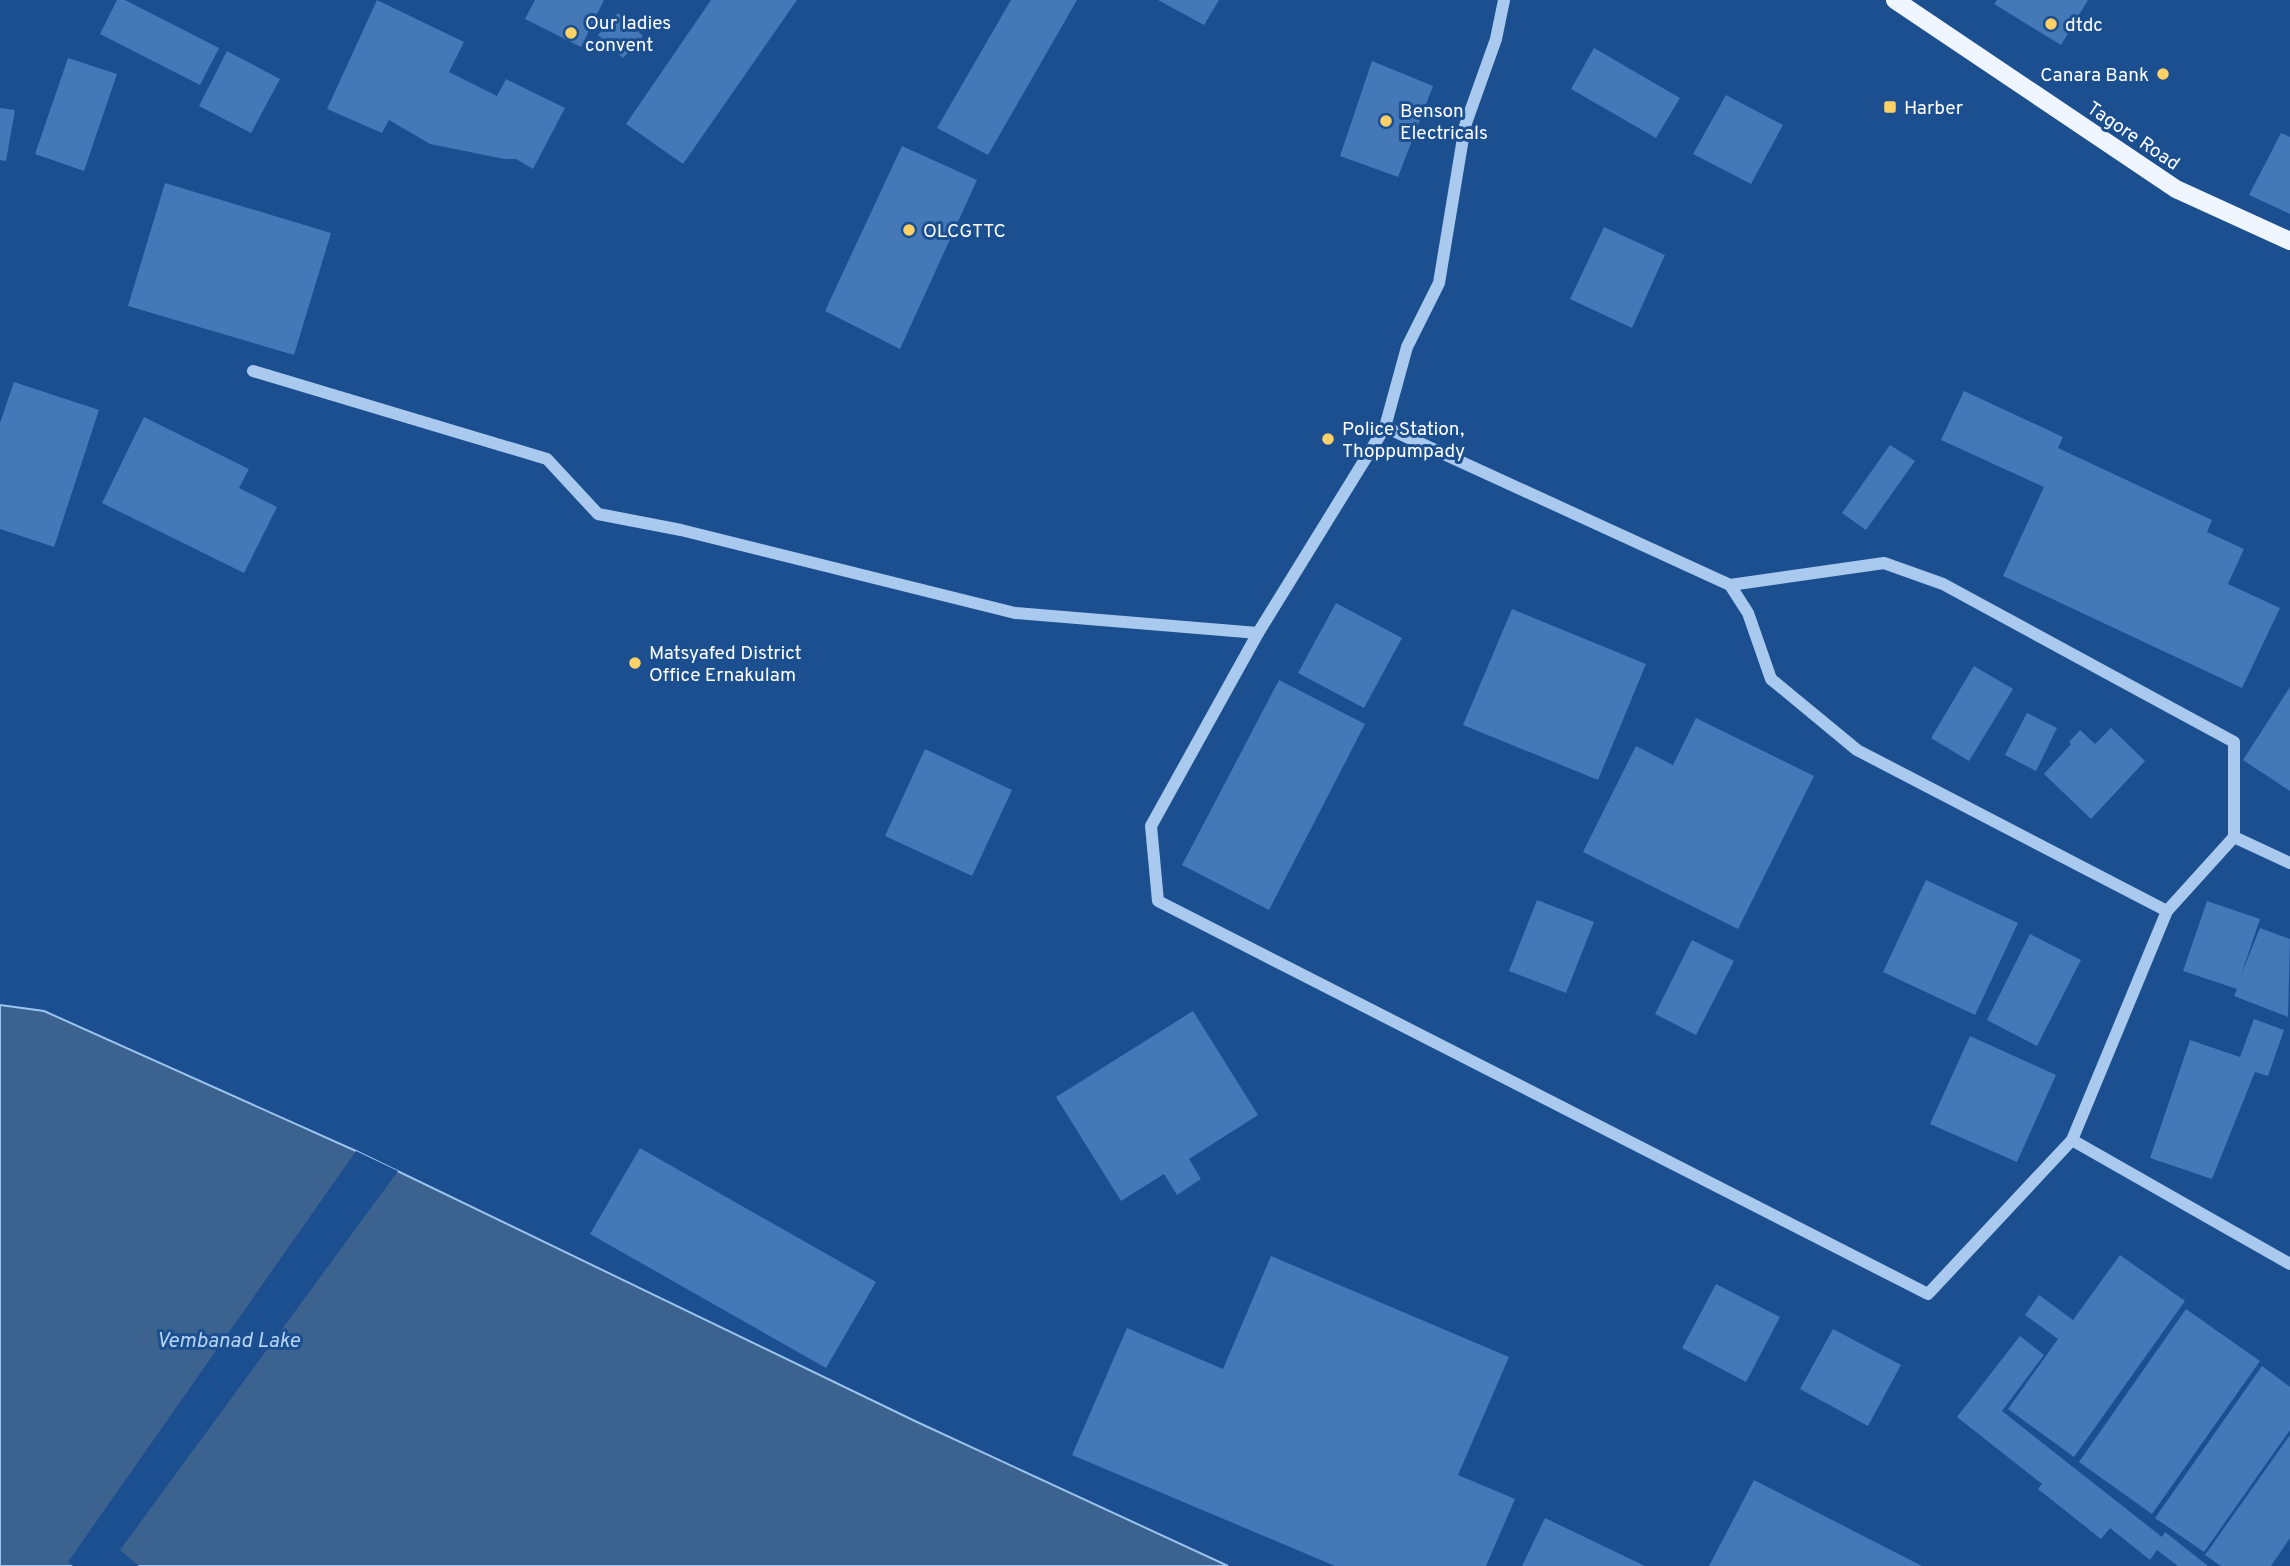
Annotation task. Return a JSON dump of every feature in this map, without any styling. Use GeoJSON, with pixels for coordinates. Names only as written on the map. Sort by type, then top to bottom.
{"type":"FeatureCollection","features":[{"type":"Feature","properties":{"kind":"main road","name":"Tagore Road"},"geometry":{"type":"LineString","coordinates":[[1895,0],[2176,189],[2290,241]]}},
{"type":"Feature","properties":{"kind":"street"},"geometry":{"type":"LineString","coordinates":[[1504,0],[1496,39],[1465,126],[1439,283],[1407,347],[1385,426],[1258,633],[1151,825],[1158,901],[1928,1294],[2072,1140],[2167,911],[2234,837],[2234,741],[1943,584],[1884,563],[1730,585]]}},
{"type":"Feature","properties":{"kind":"street"},"geometry":{"type":"LineString","coordinates":[[253,371],[547,459],[598,514],[681,530],[1015,613],[1258,633]]}},
{"type":"Feature","properties":{"kind":"street"},"geometry":{"type":"LineString","coordinates":[[1385,426],[1730,585],[1748,613],[1771,679],[1857,750],[2167,911]]}},
{"type":"Feature","properties":{"kind":"street"},"geometry":{"type":"LineString","coordinates":[[2234,837],[2290,863]]}},
{"type":"Feature","properties":{"kind":"street"},"geometry":{"type":"LineString","coordinates":[[2072,1140],[2290,1264]]}},
{"type":"Feature","properties":{"kind":"water","name":"Vembanad Lake"},"geometry":{"type":"Polygon","coordinates":[[[0,1005],[44,1011],[356,1151],[917,1422],[1228,1566],[0,1566],[0,1005]]]}},
{"type":"Feature","properties":{"kind":"pier"},"geometry":{"type":"Polygon","coordinates":[[[356,1151],[398,1171],[120,1550],[139,1566],[73,1566],[68,1562],[356,1151]]]}},
{"type":"Feature","properties":{"kind":"building"},"geometry":{"type":"Polygon","coordinates":[[[117,0],[125,0],[219,48],[200,85],[100,34],[117,0]]]}},
{"type":"Feature","properties":{"kind":"building"},"geometry":{"type":"Polygon","coordinates":[[[377,0],[464,42],[449,72],[497,96],[506,79],[565,108],[533,169],[516,159],[430,144],[389,120],[382,133],[327,109],[377,0]]]}},
{"type":"Feature","properties":{"kind":"building","name":"Our ladies convent"},"geometry":{"type":"Polygon","coordinates":[[[535,0],[604,0],[581,47],[525,19],[535,0]]]}},
{"type":"Feature","properties":{"kind":"building"},"geometry":{"type":"Polygon","coordinates":[[[711,0],[797,0],[683,164],[626,124],[711,0]]]}},
{"type":"Feature","properties":{"kind":"building"},"geometry":{"type":"Polygon","coordinates":[[[1011,0],[1077,0],[988,155],[937,128],[1011,0]]]}},
{"type":"Feature","properties":{"kind":"building"},"geometry":{"type":"Polygon","coordinates":[[[1158,0],[1219,0],[1204,25],[1158,0]]]}},
{"type":"Feature","properties":{"kind":"building","name":"dtdc"},"geometry":{"type":"Polygon","coordinates":[[[1997,0],[2088,0],[2061,45],[1994,4],[1997,0]]]}},
{"type":"Feature","properties":{"kind":"building"},"geometry":{"type":"Polygon","coordinates":[[[618,13],[643,36],[623,58],[598,35],[618,13]]]}},
{"type":"Feature","properties":{"kind":"building"},"geometry":{"type":"Polygon","coordinates":[[[1594,48],[1680,98],[1656,138],[1571,89],[1594,48]]]}},
{"type":"Feature","properties":{"kind":"building"},"geometry":{"type":"Polygon","coordinates":[[[227,51],[280,79],[251,133],[199,106],[227,51]]]}},
{"type":"Feature","properties":{"kind":"building"},"geometry":{"type":"Polygon","coordinates":[[[68,58],[117,74],[84,171],[35,154],[68,58]]]}},
{"type":"Feature","properties":{"kind":"building","name":"Benson Electricals"},"geometry":{"type":"Polygon","coordinates":[[[1372,61],[1433,86],[1398,177],[1340,156],[1372,61]]]}},
{"type":"Feature","properties":{"kind":"building"},"geometry":{"type":"Polygon","coordinates":[[[1726,95],[1783,125],[1751,184],[1693,154],[1726,95]]]}},
{"type":"Feature","properties":{"kind":"building"},"geometry":{"type":"Polygon","coordinates":[[[0,108],[15,110],[6,161],[0,160],[0,108]]]}},
{"type":"Feature","properties":{"kind":"building"},"geometry":{"type":"Polygon","coordinates":[[[2281,133],[2290,137],[2290,214],[2249,195],[2281,133]]]}},
{"type":"Feature","properties":{"kind":"building","name":"OLCGTTC"},"geometry":{"type":"Polygon","coordinates":[[[902,146],[977,180],[900,349],[825,311],[902,146]]]}},
{"type":"Feature","properties":{"kind":"building"},"geometry":{"type":"Polygon","coordinates":[[[165,183],[331,233],[294,355],[128,306],[165,183]]]}},
{"type":"Feature","properties":{"kind":"building"},"geometry":{"type":"Polygon","coordinates":[[[1604,227],[1665,255],[1632,328],[1570,299],[1604,227]]]}},
{"type":"Feature","properties":{"kind":"building"},"geometry":{"type":"Polygon","coordinates":[[[14,382],[99,410],[54,547],[0,529],[0,423],[14,382]]]}},
{"type":"Feature","properties":{"kind":"building"},"geometry":{"type":"Polygon","coordinates":[[[1964,391],[2063,437],[2058,448],[2212,520],[2207,532],[2244,549],[2228,584],[2280,608],[2242,688],[2003,576],[2044,487],[1941,440],[1964,391]]]}},
{"type":"Feature","properties":{"kind":"building"},"geometry":{"type":"Polygon","coordinates":[[[144,417],[249,469],[239,488],[277,507],[244,573],[102,503],[144,417]]]}},
{"type":"Feature","properties":{"kind":"building"},"geometry":{"type":"Polygon","coordinates":[[[1890,445],[1915,461],[1866,530],[1842,513],[1890,445]]]}},
{"type":"Feature","properties":{"kind":"building"},"geometry":{"type":"Polygon","coordinates":[[[1336,603],[1402,638],[1364,708],[1298,673],[1336,603]]]}},
{"type":"Feature","properties":{"kind":"building"},"geometry":{"type":"Polygon","coordinates":[[[1512,609],[1646,664],[1598,780],[1463,725],[1512,609]]]}},
{"type":"Feature","properties":{"kind":"building"},"geometry":{"type":"Polygon","coordinates":[[[1974,666],[2013,689],[1969,761],[1931,738],[1974,666]]]}},
{"type":"Feature","properties":{"kind":"building"},"geometry":{"type":"Polygon","coordinates":[[[1279,680],[1365,724],[1269,910],[1182,865],[1279,680]]]}},
{"type":"Feature","properties":{"kind":"building"},"geometry":{"type":"Polygon","coordinates":[[[2290,687],[2290,791],[2243,760],[2290,687]]]}},
{"type":"Feature","properties":{"kind":"building"},"geometry":{"type":"Polygon","coordinates":[[[2027,713],[2057,728],[2036,771],[2005,755],[2027,713]]]}},
{"type":"Feature","properties":{"kind":"building"},"geometry":{"type":"Polygon","coordinates":[[[1696,718],[1814,776],[1738,929],[1583,852],[1636,746],[1673,765],[1696,718]]]}},
{"type":"Feature","properties":{"kind":"building"},"geometry":{"type":"Polygon","coordinates":[[[2111,728],[2145,761],[2091,819],[2044,774],[2080,730],[2095,744],[2111,728]]]}},
{"type":"Feature","properties":{"kind":"building"},"geometry":{"type":"Polygon","coordinates":[[[925,749],[1012,790],[972,876],[885,836],[925,749]]]}},
{"type":"Feature","properties":{"kind":"building"},"geometry":{"type":"Polygon","coordinates":[[[1926,880],[2018,923],[1975,1015],[1883,972],[1926,880]]]}},
{"type":"Feature","properties":{"kind":"building"},"geometry":{"type":"Polygon","coordinates":[[[1537,900],[1594,922],[1566,993],[1509,971],[1537,900]]]}},
{"type":"Feature","properties":{"kind":"building"},"geometry":{"type":"Polygon","coordinates":[[[2207,901],[2260,919],[2241,975],[2260,928],[2290,939],[2288,1017],[2234,996],[2237,989],[2183,971],[2207,901]]]}},
{"type":"Feature","properties":{"kind":"building"},"geometry":{"type":"Polygon","coordinates":[[[2030,934],[2081,960],[2037,1046],[1987,1020],[2030,934]]]}},
{"type":"Feature","properties":{"kind":"building"},"geometry":{"type":"Polygon","coordinates":[[[1692,940],[1734,961],[1696,1035],[1655,1014],[1692,940]]]}},
{"type":"Feature","properties":{"kind":"building"},"geometry":{"type":"Polygon","coordinates":[[[1193,1011],[1258,1115],[1189,1159],[1201,1179],[1177,1195],[1164,1174],[1121,1201],[1056,1097],[1193,1011]]]}},
{"type":"Feature","properties":{"kind":"building"},"geometry":{"type":"Polygon","coordinates":[[[2254,1019],[2284,1030],[2268,1076],[2255,1072],[2212,1179],[2150,1158],[2190,1040],[2240,1057],[2254,1019]]]}},
{"type":"Feature","properties":{"kind":"building"},"geometry":{"type":"Polygon","coordinates":[[[1970,1036],[2056,1075],[2017,1162],[1930,1124],[1970,1036]]]}},
{"type":"Feature","properties":{"kind":"building"},"geometry":{"type":"Polygon","coordinates":[[[640,1148],[876,1282],[826,1368],[590,1234],[640,1148]]]}},
{"type":"Feature","properties":{"kind":"building"},"geometry":{"type":"Polygon","coordinates":[[[2120,1255],[2185,1301],[2074,1457],[2008,1409],[2058,1339],[2025,1315],[2039,1295],[2073,1320],[2120,1255]]]}},
{"type":"Feature","properties":{"kind":"building"},"geometry":{"type":"Polygon","coordinates":[[[1271,1256],[1509,1357],[1458,1475],[1515,1499],[1486,1566],[1335,1566],[1072,1455],[1127,1328],[1223,1369],[1271,1256]]]}},
{"type":"Feature","properties":{"kind":"building"},"geometry":{"type":"Polygon","coordinates":[[[1716,1284],[1780,1317],[1746,1382],[1682,1348],[1716,1284]]]}},
{"type":"Feature","properties":{"kind":"building"},"geometry":{"type":"Polygon","coordinates":[[[2186,1309],[2260,1361],[2152,1514],[2079,1462],[2186,1309]]]}},
{"type":"Feature","properties":{"kind":"building"},"geometry":{"type":"Polygon","coordinates":[[[1833,1329],[1901,1365],[1868,1426],[1800,1389],[1833,1329]]]}},
{"type":"Feature","properties":{"kind":"building"},"geometry":{"type":"Polygon","coordinates":[[[2020,1336],[2044,1355],[2002,1411],[2162,1537],[2165,1532],[2208,1566],[2178,1566],[2157,1550],[2150,1560],[2110,1528],[2101,1539],[2038,1489],[2042,1484],[1957,1417],[2020,1336]]]}},
{"type":"Feature","properties":{"kind":"building"},"geometry":{"type":"Polygon","coordinates":[[[2262,1366],[2290,1387],[2290,1430],[2204,1552],[2155,1518],[2262,1366]]]}},
{"type":"Feature","properties":{"kind":"building"},"geometry":{"type":"Polygon","coordinates":[[[2290,1435],[2290,1538],[2271,1566],[2221,1566],[2205,1555],[2290,1435]]]}},
{"type":"Feature","properties":{"kind":"building"},"geometry":{"type":"Polygon","coordinates":[[[1754,1480],[1922,1566],[1709,1566],[1754,1480]]]}},
{"type":"Feature","properties":{"kind":"building"},"geometry":{"type":"Polygon","coordinates":[[[1545,1518],[1645,1566],[1522,1566],[1545,1518]]]}},
{"type":"Feature","properties":{"kind":"place","name":"dtdc"},"geometry":{"type":"Point","coordinates":[2051,24]}},
{"type":"Feature","properties":{"kind":"place","name":"Our ladies convent"},"geometry":{"type":"Point","coordinates":[571,33]}},
{"type":"Feature","properties":{"kind":"place","name":"Canara Bank"},"geometry":{"type":"Point","coordinates":[2163,74]}},
{"type":"Feature","properties":{"kind":"place","name":"Harber"},"geometry":{"type":"Point","coordinates":[1890,107]}},
{"type":"Feature","properties":{"kind":"place","name":"Benson Electricals"},"geometry":{"type":"Point","coordinates":[1386,121]}},
{"type":"Feature","properties":{"kind":"place","name":"OLCGTTC"},"geometry":{"type":"Point","coordinates":[909,230]}},
{"type":"Feature","properties":{"kind":"place","name":"Police Station, Thoppumpady"},"geometry":{"type":"Point","coordinates":[1328,439]}},
{"type":"Feature","properties":{"kind":"place","name":"Matsyafed District Office Ernakulam"},"geometry":{"type":"Point","coordinates":[635,663]}}]}
